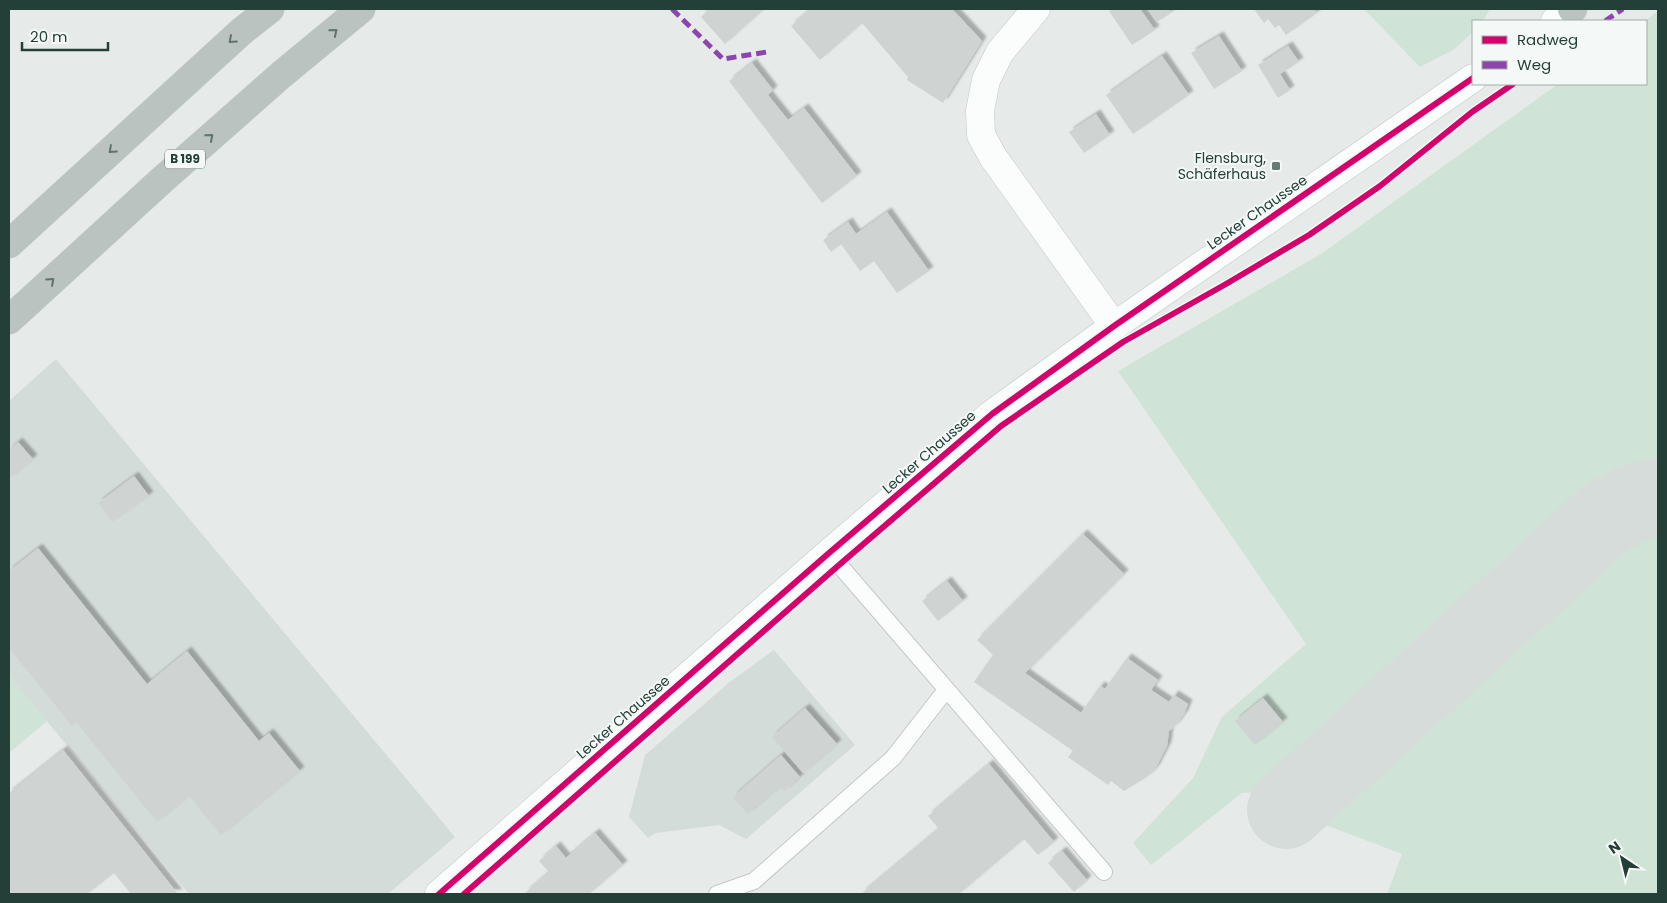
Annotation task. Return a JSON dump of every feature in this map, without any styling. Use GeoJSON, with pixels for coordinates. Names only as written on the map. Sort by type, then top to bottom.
{"type":"FeatureCollection","features":[{"type":"Feature","properties":{"kind":"highway"},"geometry":{"type":"LineString","coordinates":[[9,244],[235,38],[270,9]]}},
{"type":"Feature","properties":{"kind":"highway","name":"B 199"},"geometry":{"type":"LineString","coordinates":[[9,320],[162,180],[281,75],[361,9]]}},
{"type":"Feature","properties":{"kind":"street"},"geometry":{"type":"LineString","coordinates":[[1036,9],[1000,52],[986,80],[980,111],[981,135],[993,158],[1114,326]]}},
{"type":"Feature","properties":{"kind":"street"},"geometry":{"type":"LineString","coordinates":[[1556,20],[1573,9]]}},
{"type":"Feature","properties":{"kind":"street","name":"Lecker Chaussee"},"geometry":{"type":"LineString","coordinates":[[440,894],[829,553],[992,414],[1114,326],[1472,79]]}},
{"type":"Feature","properties":{"kind":"lane"},"geometry":{"type":"LineString","coordinates":[[829,553],[1104,872]]}},
{"type":"Feature","properties":{"kind":"lane"},"geometry":{"type":"LineString","coordinates":[[717,894],[754,881],[893,758],[946,690]]}},
{"type":"Feature","properties":{"kind":"shaded area"},"geometry":{"type":"Polygon","coordinates":[[[56,359],[455,837],[388,894],[189,894],[9,675],[9,401],[56,359]]]}},
{"type":"Feature","properties":{"kind":"shaded area"},"geometry":{"type":"Polygon","coordinates":[[[774,650],[855,745],[746,839],[719,825],[656,833],[648,838],[629,817],[645,755],[731,681],[774,650]]]}},
{"type":"Feature","properties":{"kind":"green space"},"geometry":{"type":"Polygon","coordinates":[[[1364,9],[1490,9],[1484,20],[1472,20],[1472,33],[1453,50],[1420,67],[1364,9]]]}},
{"type":"Feature","properties":{"kind":"green space"},"geometry":{"type":"Polygon","coordinates":[[[1658,11],[1658,894],[1387,894],[1402,854],[1286,810],[1265,792],[1242,793],[1151,865],[1133,843],[1193,778],[1222,717],[1306,644],[1118,371],[1321,254],[1557,85],[1647,85],[1646,20],[1658,11]]]}},
{"type":"Feature","properties":{"kind":"green space"},"geometry":{"type":"Polygon","coordinates":[[[9,675],[47,721],[9,753],[9,675]]]}},
{"type":"Feature","properties":{"kind":"building"},"geometry":{"type":"Polygon","coordinates":[[[710,9],[764,9],[725,44],[701,17],[710,9]]]}},
{"type":"Feature","properties":{"kind":"building"},"geometry":{"type":"Polygon","coordinates":[[[811,9],[952,9],[982,41],[943,103],[907,80],[908,77],[862,23],[820,60],[791,26],[811,9]]]}},
{"type":"Feature","properties":{"kind":"building"},"geometry":{"type":"Polygon","coordinates":[[[1113,9],[1140,9],[1155,30],[1132,45],[1109,11],[1113,9]]]}},
{"type":"Feature","properties":{"kind":"building"},"geometry":{"type":"Polygon","coordinates":[[[1148,9],[1168,9],[1171,13],[1157,22],[1148,9]]]}},
{"type":"Feature","properties":{"kind":"building"},"geometry":{"type":"Polygon","coordinates":[[[1254,9],[1314,9],[1317,13],[1286,35],[1279,25],[1275,28],[1268,19],[1264,23],[1254,9]]]}},
{"type":"Feature","properties":{"kind":"building"},"geometry":{"type":"Polygon","coordinates":[[[1219,36],[1242,71],[1214,89],[1191,53],[1219,36]]]}},
{"type":"Feature","properties":{"kind":"building"},"geometry":{"type":"Polygon","coordinates":[[[1288,46],[1299,62],[1280,74],[1290,90],[1278,98],[1258,65],[1288,46]]]}},
{"type":"Feature","properties":{"kind":"building"},"geometry":{"type":"Polygon","coordinates":[[[1162,56],[1189,95],[1133,134],[1106,95],[1162,56]]]}},
{"type":"Feature","properties":{"kind":"building"},"geometry":{"type":"Polygon","coordinates":[[[752,63],[773,90],[768,95],[788,120],[804,108],[857,176],[822,203],[729,81],[752,63]]]}},
{"type":"Feature","properties":{"kind":"building"},"geometry":{"type":"Polygon","coordinates":[[[1096,114],[1110,135],[1084,153],[1069,132],[1096,114]]]}},
{"type":"Feature","properties":{"kind":"building"},"geometry":{"type":"Polygon","coordinates":[[[887,212],[929,271],[897,293],[874,261],[860,271],[841,244],[831,252],[823,240],[848,222],[856,234],[887,212]]]}},
{"type":"Feature","properties":{"kind":"building"},"geometry":{"type":"Polygon","coordinates":[[[18,442],[33,459],[9,479],[9,450],[18,442]]]}},
{"type":"Feature","properties":{"kind":"building"},"geometry":{"type":"Polygon","coordinates":[[[134,476],[149,496],[112,522],[98,503],[134,476]]]}},
{"type":"Feature","properties":{"kind":"building"},"geometry":{"type":"Polygon","coordinates":[[[1083,534],[1124,574],[1025,673],[1081,713],[1100,686],[1105,689],[1127,658],[1158,680],[1151,690],[1169,702],[1174,695],[1188,704],[1184,714],[1169,731],[1167,746],[1155,769],[1147,777],[1124,791],[1111,781],[1108,785],[1068,757],[1073,751],[974,682],[993,655],[977,640],[1083,534]]]}},
{"type":"Feature","properties":{"kind":"building"},"geometry":{"type":"Polygon","coordinates":[[[38,548],[147,684],[187,651],[259,741],[269,733],[300,771],[221,835],[189,796],[157,822],[76,722],[72,726],[9,648],[9,571],[38,548]]]}},
{"type":"Feature","properties":{"kind":"building"},"geometry":{"type":"Polygon","coordinates":[[[947,581],[963,601],[938,621],[922,601],[947,581]]]}},
{"type":"Feature","properties":{"kind":"building"},"geometry":{"type":"Polygon","coordinates":[[[1263,698],[1283,722],[1255,745],[1235,721],[1263,698]]]}},
{"type":"Feature","properties":{"kind":"building"},"geometry":{"type":"Polygon","coordinates":[[[805,708],[837,744],[803,773],[772,737],[805,708]]]}},
{"type":"Feature","properties":{"kind":"building"},"geometry":{"type":"Polygon","coordinates":[[[63,750],[178,894],[131,894],[114,873],[87,894],[9,894],[9,793],[63,750]]]}},
{"type":"Feature","properties":{"kind":"building"},"geometry":{"type":"Polygon","coordinates":[[[781,755],[800,777],[785,791],[780,786],[748,814],[733,797],[781,755]]]}},
{"type":"Feature","properties":{"kind":"building"},"geometry":{"type":"Polygon","coordinates":[[[989,764],[1054,842],[1038,855],[1024,839],[959,894],[861,894],[939,829],[928,816],[989,764]]]}},
{"type":"Feature","properties":{"kind":"building"},"geometry":{"type":"Polygon","coordinates":[[[595,833],[623,865],[589,894],[524,894],[549,872],[539,861],[556,846],[566,858],[595,833]]]}},
{"type":"Feature","properties":{"kind":"building"},"geometry":{"type":"Polygon","coordinates":[[[1062,851],[1087,880],[1074,892],[1048,863],[1062,851]]]}},
{"type":"Feature","properties":{"kind":"taxiway"},"geometry":{"type":"LineString","coordinates":[[1286,810],[1607,517],[1638,501],[1658,497]]}},
{"type":"Feature","properties":{"kind":"marked path"},"geometry":{"type":"LineString","coordinates":[[672,9],[723,59],[767,52]]}},
{"type":"Feature","properties":{"kind":"marked path"},"geometry":{"type":"LineString","coordinates":[[1606,20],[1623,9]]}},
{"type":"Feature","properties":{"kind":"cycle path"},"geometry":{"type":"LineString","coordinates":[[439,894],[829,553],[992,414],[1114,326],[1472,79]]}},
{"type":"Feature","properties":{"kind":"cycle path"},"geometry":{"type":"LineString","coordinates":[[464,894],[839,565],[1001,426],[1123,342],[1309,235],[1380,186],[1472,112],[1512,85]]}},
{"type":"Feature","properties":{"kind":"place","name":"Flensburg, Schäferhaus"},"geometry":{"type":"Point","coordinates":[1276,166]}}]}
